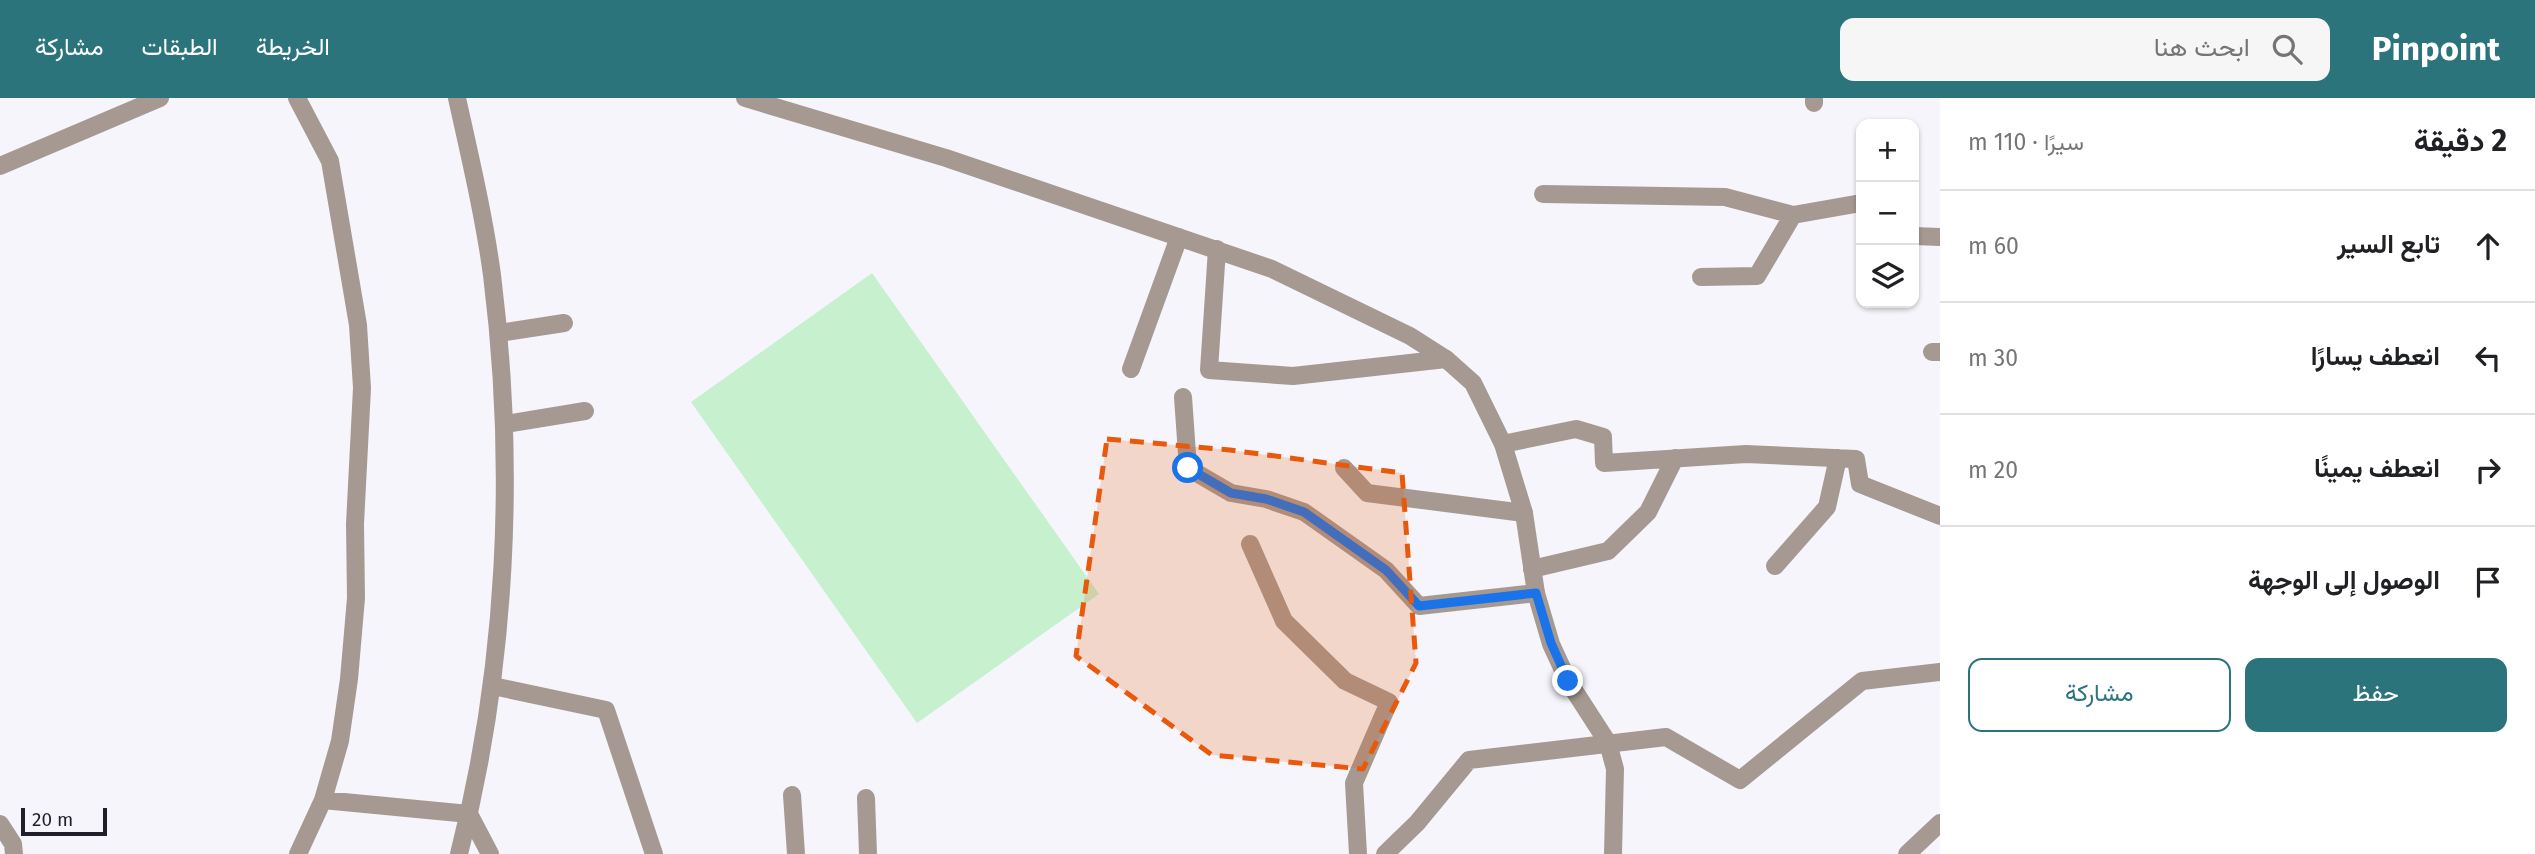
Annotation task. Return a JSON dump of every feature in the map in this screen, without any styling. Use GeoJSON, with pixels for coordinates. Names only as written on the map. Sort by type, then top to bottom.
{"type":"FeatureCollection","features":[{"type":"Feature","properties":{"kind":"street"},"geometry":{"type":"LineString","coordinates":[[0,166],[160,98]]}},
{"type":"Feature","properties":{"kind":"street"},"geometry":{"type":"LineString","coordinates":[[297,98],[330,161],[359,325],[362,388],[355,524],[356,598],[349,679],[340,741],[323,800],[298,854]]}},
{"type":"Feature","properties":{"kind":"street"},"geometry":{"type":"LineString","coordinates":[[457,98],[487,246],[499,333],[505,424],[500,601],[493,686],[459,854]]}},
{"type":"Feature","properties":{"kind":"street"},"geometry":{"type":"LineString","coordinates":[[745,98],[946,158],[1217,249],[1272,270],[1361,311],[1446,359],[1480,392],[1503,444],[1524,513],[1536,593],[1551,643],[1568,681],[1608,743],[1615,769],[1613,854]]}},
{"type":"Feature","properties":{"kind":"street"},"geometry":{"type":"LineString","coordinates":[[1543,194],[1725,197],[1793,215],[1856,204]]}},
{"type":"Feature","properties":{"kind":"street"},"geometry":{"type":"LineString","coordinates":[[1702,277],[1757,276],[1793,215]]}},
{"type":"Feature","properties":{"kind":"street"},"geometry":{"type":"LineString","coordinates":[[1919,236],[1940,237]]}},
{"type":"Feature","properties":{"kind":"street"},"geometry":{"type":"LineString","coordinates":[[1131,369],[1179,237]]}},
{"type":"Feature","properties":{"kind":"street"},"geometry":{"type":"LineString","coordinates":[[1217,249],[1209,370],[1293,376],[1446,359]]}},
{"type":"Feature","properties":{"kind":"street"},"geometry":{"type":"LineString","coordinates":[[499,333],[564,323]]}},
{"type":"Feature","properties":{"kind":"street"},"geometry":{"type":"LineString","coordinates":[[1183,397],[1188,468],[1231,493],[1266,499],[1304,512],[1386,570],[1419,606],[1536,593]]}},
{"type":"Feature","properties":{"kind":"street"},"geometry":{"type":"LineString","coordinates":[[505,424],[585,411]]}},
{"type":"Feature","properties":{"kind":"street"},"geometry":{"type":"LineString","coordinates":[[1503,444],[1576,429],[1603,437],[1604,463],[1746,454],[1856,459],[1860,484],[1940,516]]}},
{"type":"Feature","properties":{"kind":"street"},"geometry":{"type":"LineString","coordinates":[[1532,569],[1608,551],[1648,512],[1675,458]]}},
{"type":"Feature","properties":{"kind":"street"},"geometry":{"type":"LineString","coordinates":[[1775,566],[1827,507],[1838,458]]}},
{"type":"Feature","properties":{"kind":"street"},"geometry":{"type":"LineString","coordinates":[[1344,468],[1367,493],[1524,513]]}},
{"type":"Feature","properties":{"kind":"street"},"geometry":{"type":"LineString","coordinates":[[1250,544],[1284,621],[1345,681],[1389,702],[1354,783],[1358,854]]}},
{"type":"Feature","properties":{"kind":"street"},"geometry":{"type":"LineString","coordinates":[[1385,854],[1417,823],[1469,760],[1666,737],[1740,780],[1862,681],[1940,672]]}},
{"type":"Feature","properties":{"kind":"street"},"geometry":{"type":"LineString","coordinates":[[493,686],[606,710],[654,854]]}},
{"type":"Feature","properties":{"kind":"street"},"geometry":{"type":"LineString","coordinates":[[792,795],[796,854]]}},
{"type":"Feature","properties":{"kind":"street"},"geometry":{"type":"LineString","coordinates":[[866,799],[868,854]]}},
{"type":"Feature","properties":{"kind":"street"},"geometry":{"type":"LineString","coordinates":[[323,800],[469,814]]}},
{"type":"Feature","properties":{"kind":"street"},"geometry":{"type":"LineString","coordinates":[[469,814],[489,854]]}},
{"type":"Feature","properties":{"kind":"street"},"geometry":{"type":"LineString","coordinates":[[1907,854],[1940,823]]}},
{"type":"Feature","properties":{"kind":"street"},"geometry":{"type":"LineString","coordinates":[[0,824],[9,848]]}},
{"type":"Feature","properties":{"kind":"highlighted area"},"geometry":{"type":"Polygon","coordinates":[[[1107,439],[1230,450],[1402,473],[1416,663],[1363,769],[1212,755],[1076,656],[1107,439]]]}},
{"type":"Feature","properties":{"kind":"green space"},"geometry":{"type":"Polygon","coordinates":[[[872,273],[1099,594],[917,723],[691,402],[872,273]]]}},
{"type":"Feature","properties":{"kind":"route"},"geometry":{"type":"LineString","coordinates":[[1188,468],[1231,493],[1266,499],[1304,512],[1386,570],[1419,606],[1536,593],[1551,643],[1568,681]]}}]}
